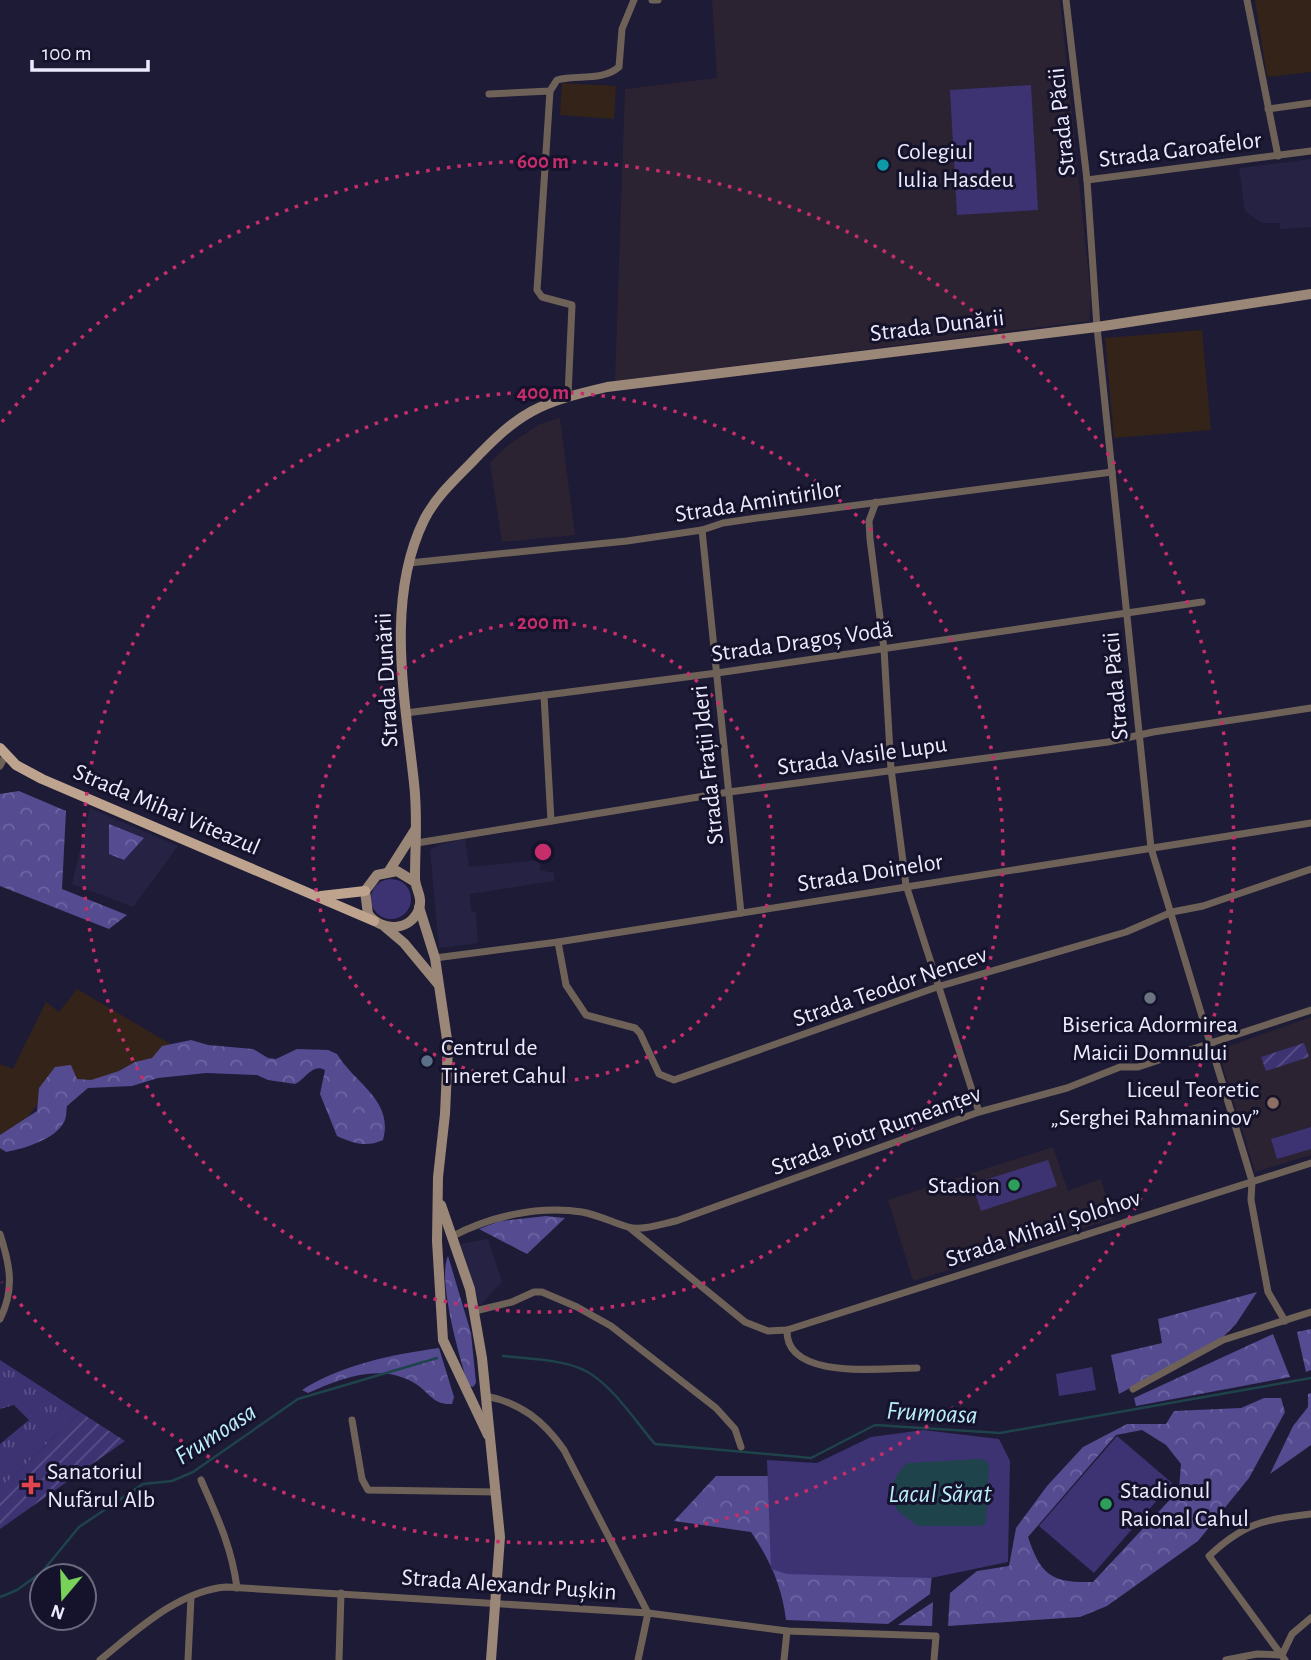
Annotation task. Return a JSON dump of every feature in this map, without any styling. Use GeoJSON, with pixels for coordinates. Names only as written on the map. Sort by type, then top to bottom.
{"type":"FeatureCollection","features":[{"type":"Feature","properties":{"kind":"main road","name":"Strada Dunării"},"geometry":{"type":"LineString","coordinates":[[415,882],[418,824],[406,712],[401,617],[409,563],[425,519],[436,501],[513,420],[544,404],[607,387],[1097,327],[1311,294]]}},
{"type":"Feature","properties":{"kind":"main road","name":"Strada Mihai Viteazul"},"geometry":{"type":"LineString","coordinates":[[1,757],[42,779],[379,924]]}},
{"type":"Feature","properties":{"kind":"main road"},"geometry":{"type":"LineString","coordinates":[[389,871],[418,824]]}},
{"type":"Feature","properties":{"kind":"main road"},"geometry":{"type":"LineString","coordinates":[[442,989],[404,943],[365,910],[365,891],[374,877],[389,871],[401,872],[415,882],[442,989],[448,1062],[438,1193],[438,1258],[443,1340],[488,1435]]}},
{"type":"Feature","properties":{"kind":"main road","name":"Strada Mihai Viteazul"},"geometry":{"type":"LineString","coordinates":[[315,896],[365,891]]}},
{"type":"Feature","properties":{"kind":"main road"},"geometry":{"type":"LineString","coordinates":[[379,924],[406,924],[419,906]]}},
{"type":"Feature","properties":{"kind":"main road"},"geometry":{"type":"LineString","coordinates":[[438,1193],[475,1311],[485,1392],[500,1537],[491,1660]]}},
{"type":"Feature","properties":{"kind":"main road"},"geometry":{"type":"LineString","coordinates":[[438,1258],[445,1251],[458,1256]]}},
{"type":"Feature","properties":{"kind":"main road"},"geometry":{"type":"LineString","coordinates":[[468,1391],[485,1392]]}},
{"type":"Feature","properties":{"kind":"street"},"geometry":{"type":"LineString","coordinates":[[568,396],[572,305],[542,297],[537,290],[550,91],[556,80],[612,73],[619,67],[622,29],[634,0]]}},
{"type":"Feature","properties":{"kind":"street"},"geometry":{"type":"LineString","coordinates":[[652,0],[658,0]]}},
{"type":"Feature","properties":{"kind":"street","name":"Strada Păcii"},"geometry":{"type":"LineString","coordinates":[[1066,0],[1087,180],[1097,327],[1151,848],[1252,1181],[1251,1200],[1268,1292],[1285,1321]]}},
{"type":"Feature","properties":{"kind":"street","name":"Strada Garoafelor"},"geometry":{"type":"LineString","coordinates":[[1247,0],[1278,156]]}},
{"type":"Feature","properties":{"kind":"street"},"geometry":{"type":"LineString","coordinates":[[489,94],[550,91]]}},
{"type":"Feature","properties":{"kind":"street"},"geometry":{"type":"LineString","coordinates":[[1268,109],[1311,103]]}},
{"type":"Feature","properties":{"kind":"street","name":"Strada Garoafelor"},"geometry":{"type":"LineString","coordinates":[[1087,180],[1311,151]]}},
{"type":"Feature","properties":{"kind":"street","name":"Strada Amintirilor"},"geometry":{"type":"LineString","coordinates":[[409,563],[702,530],[723,523],[1112,472]]}},
{"type":"Feature","properties":{"kind":"street"},"geometry":{"type":"LineString","coordinates":[[876,502],[869,521],[870,539],[884,649],[891,769],[906,885],[979,1112]]}},
{"type":"Feature","properties":{"kind":"street","name":"Strada Frații Jderi"},"geometry":{"type":"LineString","coordinates":[[702,530],[741,913]]}},
{"type":"Feature","properties":{"kind":"street","name":"Strada Dragoș Vodă"},"geometry":{"type":"LineString","coordinates":[[406,712],[717,673],[1202,602]]}},
{"type":"Feature","properties":{"kind":"street"},"geometry":{"type":"LineString","coordinates":[[544,695],[551,821]]}},
{"type":"Feature","properties":{"kind":"street","name":"Strada Vasile Lupu"},"geometry":{"type":"LineString","coordinates":[[417,843],[729,792],[1139,737],[1153,732],[1311,708]]}},
{"type":"Feature","properties":{"kind":"street","name":"Strada Doinelor"},"geometry":{"type":"LineString","coordinates":[[435,958],[558,942],[1311,822]]}},
{"type":"Feature","properties":{"kind":"street","name":"Strada Teodor Nencev"},"geometry":{"type":"LineString","coordinates":[[558,942],[566,985],[586,1015],[635,1028],[640,1033],[659,1074],[669,1080],[937,987],[1126,932],[1172,912],[1203,906],[1311,869]]}},
{"type":"Feature","properties":{"kind":"street","name":"Strada Piotr Rumeanțev"},"geometry":{"type":"LineString","coordinates":[[630,1228],[695,1216],[979,1112],[1067,1088],[1120,1067],[1138,1067],[1311,1010]]}},
{"type":"Feature","properties":{"kind":"street","name":"Strada Mihail Șolohov"},"geometry":{"type":"LineString","coordinates":[[630,1228],[745,1322],[768,1331],[787,1330],[1311,1163]]}},
{"type":"Feature","properties":{"kind":"street"},"geometry":{"type":"LineString","coordinates":[[450,1237],[474,1225],[498,1218],[546,1211],[595,1214],[630,1228]]}},
{"type":"Feature","properties":{"kind":"street"},"geometry":{"type":"LineString","coordinates":[[0,1234],[11,1280],[10,1296],[0,1320]]}},
{"type":"Feature","properties":{"kind":"street"},"geometry":{"type":"LineString","coordinates":[[475,1311],[512,1302],[534,1292],[550,1294],[577,1307],[611,1326],[716,1408],[735,1429],[741,1447]]}},
{"type":"Feature","properties":{"kind":"street"},"geometry":{"type":"LineString","coordinates":[[1133,1389],[1223,1340],[1311,1312]]}},
{"type":"Feature","properties":{"kind":"street"},"geometry":{"type":"LineString","coordinates":[[787,1330],[787,1344],[792,1353],[811,1362],[842,1368],[917,1368]]}},
{"type":"Feature","properties":{"kind":"street"},"geometry":{"type":"LineString","coordinates":[[485,1392],[507,1400],[553,1433],[564,1450],[648,1613],[638,1660]]}},
{"type":"Feature","properties":{"kind":"street"},"geometry":{"type":"LineString","coordinates":[[352,1420],[362,1479],[368,1490],[496,1492]]}},
{"type":"Feature","properties":{"kind":"street"},"geometry":{"type":"LineString","coordinates":[[201,1480],[225,1533],[237,1588]]}},
{"type":"Feature","properties":{"kind":"street"},"geometry":{"type":"LineString","coordinates":[[1283,1658],[1209,1556],[1231,1535],[1252,1524],[1271,1518],[1311,1514]]}},
{"type":"Feature","properties":{"kind":"street","name":"Strada Alexandr Pușkin"},"geometry":{"type":"LineString","coordinates":[[100,1660],[141,1627],[191,1597],[214,1588],[341,1593],[648,1613],[787,1631],[936,1636],[934,1660]]}},
{"type":"Feature","properties":{"kind":"street"},"geometry":{"type":"LineString","coordinates":[[339,1660],[341,1593]]}},
{"type":"Feature","properties":{"kind":"street"},"geometry":{"type":"LineString","coordinates":[[188,1660],[191,1597]]}},
{"type":"Feature","properties":{"kind":"street"},"geometry":{"type":"LineString","coordinates":[[1283,1658],[1292,1634],[1311,1618]]}},
{"type":"Feature","properties":{"kind":"street"},"geometry":{"type":"LineString","coordinates":[[784,1660],[787,1631]]}},
{"type":"Feature","properties":{"kind":"street"},"geometry":{"type":"LineString","coordinates":[[1226,1660],[1257,1654],[1283,1658]]}},
{"type":"Feature","properties":{"kind":"shaded area"},"geometry":{"type":"Polygon","coordinates":[[[712,0],[1060,0],[1091,297],[1089,321],[615,381],[625,89],[717,78],[712,0]]]}},
{"type":"Feature","properties":{"kind":"shaded area"},"geometry":{"type":"Polygon","coordinates":[[[1255,0],[1311,0],[1311,72],[1267,77],[1255,0]]]}},
{"type":"Feature","properties":{"kind":"shaded area"},"geometry":{"type":"Polygon","coordinates":[[[562,83],[616,86],[614,119],[560,115],[562,83]]]}},
{"type":"Feature","properties":{"kind":"shaded area"},"geometry":{"type":"Polygon","coordinates":[[[1311,159],[1311,227],[1280,229],[1280,223],[1262,223],[1245,211],[1239,168],[1311,159]]]}},
{"type":"Feature","properties":{"kind":"shaded area"},"geometry":{"type":"Polygon","coordinates":[[[1202,330],[1211,430],[1114,438],[1105,338],[1202,330]]]}},
{"type":"Feature","properties":{"kind":"shaded area"},"geometry":{"type":"Polygon","coordinates":[[[560,418],[575,535],[502,542],[490,463],[507,446],[540,424],[560,418]]]}},
{"type":"Feature","properties":{"kind":"shaded area"},"geometry":{"type":"Polygon","coordinates":[[[90,808],[178,846],[133,907],[72,884],[90,808]]]}},
{"type":"Feature","properties":{"kind":"shaded area"},"geometry":{"type":"Polygon","coordinates":[[[465,839],[469,867],[540,860],[540,870],[554,873],[554,881],[470,894],[471,911],[476,912],[478,943],[439,948],[430,850],[441,844],[465,839]]]}},
{"type":"Feature","properties":{"kind":"shaded area"},"geometry":{"type":"Polygon","coordinates":[[[77,989],[174,1046],[138,1071],[44,1096],[0,1152],[0,1064],[13,1069],[46,1002],[59,1012],[77,989]]]}},
{"type":"Feature","properties":{"kind":"shaded area","name":"Liceul Teoretic „Serghei Rahmaninov”"},"geometry":{"type":"Polygon","coordinates":[[[1311,1017],[1311,1155],[1255,1172],[1218,1050],[1311,1017]]]}},
{"type":"Feature","properties":{"kind":"shaded area"},"geometry":{"type":"Polygon","coordinates":[[[1053,1147],[1068,1191],[1101,1179],[1113,1219],[913,1281],[888,1200],[1053,1147]]]}},
{"type":"Feature","properties":{"kind":"shaded area"},"geometry":{"type":"Polygon","coordinates":[[[488,1239],[502,1282],[480,1305],[460,1244],[488,1239]]]}},
{"type":"Feature","properties":{"kind":"green space"},"geometry":{"type":"Polygon","coordinates":[[[1031,85],[1038,210],[957,215],[950,90],[1031,85]]]}},
{"type":"Feature","properties":{"kind":"green space"},"geometry":{"type":"Polygon","coordinates":[[[19,791],[66,811],[62,889],[127,915],[109,929],[0,886],[0,794],[19,791]]]}},
{"type":"Feature","properties":{"kind":"green space"},"geometry":{"type":"Polygon","coordinates":[[[109,824],[144,838],[124,860],[109,854],[109,824]]]}},
{"type":"Feature","properties":{"kind":"green space"},"geometry":{"type":"Polygon","coordinates":[[[391,879],[399,880],[405,885],[410,891],[410,907],[405,913],[399,918],[391,919],[383,918],[377,913],[372,907],[371,899],[372,891],[377,885],[383,880],[391,879]]]}},
{"type":"Feature","properties":{"kind":"green space"},"geometry":{"type":"Polygon","coordinates":[[[191,1040],[208,1045],[253,1049],[268,1058],[276,1059],[297,1049],[328,1050],[337,1054],[378,1103],[385,1126],[383,1140],[360,1144],[337,1136],[320,1094],[325,1070],[320,1068],[295,1084],[268,1080],[257,1075],[206,1073],[158,1078],[132,1086],[88,1088],[67,1106],[65,1120],[54,1133],[21,1148],[6,1152],[0,1148],[0,1135],[37,1111],[39,1088],[55,1067],[71,1065],[77,1079],[91,1080],[152,1058],[162,1046],[191,1040]]]}},
{"type":"Feature","properties":{"kind":"green space"},"geometry":{"type":"Polygon","coordinates":[[[1304,1043],[1309,1057],[1266,1071],[1261,1057],[1304,1043]]]}},
{"type":"Feature","properties":{"kind":"green space"},"geometry":{"type":"Polygon","coordinates":[[[1311,1127],[1311,1149],[1277,1159],[1271,1139],[1311,1127]]]}},
{"type":"Feature","properties":{"kind":"green space","name":"Stadion"},"geometry":{"type":"Polygon","coordinates":[[[1048,1160],[1057,1186],[981,1211],[972,1184],[1048,1160]]]}},
{"type":"Feature","properties":{"kind":"green space"},"geometry":{"type":"Polygon","coordinates":[[[546,1216],[565,1218],[527,1254],[479,1229],[500,1221],[546,1216]]]}},
{"type":"Feature","properties":{"kind":"green space"},"geometry":{"type":"Polygon","coordinates":[[[448,1256],[471,1333],[476,1383],[473,1387],[468,1385],[447,1301],[445,1267],[448,1256]]]}},
{"type":"Feature","properties":{"kind":"green space"},"geometry":{"type":"Polygon","coordinates":[[[1257,1292],[1236,1324],[1222,1338],[1119,1394],[1111,1355],[1162,1343],[1158,1319],[1257,1292]]]}},
{"type":"Feature","properties":{"kind":"green space"},"geometry":{"type":"Polygon","coordinates":[[[1311,1329],[1311,1370],[1306,1372],[1297,1332],[1311,1329]]]}},
{"type":"Feature","properties":{"kind":"green space"},"geometry":{"type":"Polygon","coordinates":[[[1273,1334],[1290,1377],[1136,1406],[1134,1398],[1273,1334]]]}},
{"type":"Feature","properties":{"kind":"green space"},"geometry":{"type":"Polygon","coordinates":[[[439,1348],[454,1397],[452,1404],[440,1403],[416,1384],[389,1374],[375,1373],[348,1378],[308,1393],[302,1390],[351,1367],[439,1348]]]}},
{"type":"Feature","properties":{"kind":"green space"},"geometry":{"type":"Polygon","coordinates":[[[0,1360],[80,1412],[0,1489],[0,1444],[29,1420],[14,1405],[0,1409],[0,1360]]]}},
{"type":"Feature","properties":{"kind":"green space"},"geometry":{"type":"Polygon","coordinates":[[[1092,1367],[1096,1390],[1059,1396],[1056,1374],[1092,1367]]]}},
{"type":"Feature","properties":{"kind":"green space"},"geometry":{"type":"Polygon","coordinates":[[[1311,1393],[1311,1445],[1270,1474],[1293,1426],[1308,1407],[1308,1394],[1311,1393]]]}},
{"type":"Feature","properties":{"kind":"green space"},"geometry":{"type":"Polygon","coordinates":[[[1264,1398],[1281,1398],[1285,1412],[1249,1478],[1198,1541],[1107,1606],[1080,1617],[948,1626],[950,1593],[977,1571],[1009,1566],[1016,1528],[1047,1486],[1083,1447],[1127,1424],[1166,1424],[1174,1411],[1241,1408],[1264,1398]],[[1142,1430],[1116,1435],[1028,1537],[1043,1569],[1067,1581],[1093,1582],[1179,1490],[1181,1464],[1166,1445],[1142,1430]]]}},
{"type":"Feature","properties":{"kind":"green space"},"geometry":{"type":"Polygon","coordinates":[[[80,1412],[125,1441],[0,1529],[0,1489],[80,1412]]]}},
{"type":"Feature","properties":{"kind":"green space"},"geometry":{"type":"Polygon","coordinates":[[[923,1430],[999,1439],[1010,1461],[1008,1562],[931,1578],[787,1574],[771,1569],[767,1460],[817,1463],[871,1437],[923,1430]]]}},
{"type":"Feature","properties":{"kind":"green space","name":"Stadionul Raional Cahul"},"geometry":{"type":"Polygon","coordinates":[[[1117,1436],[1172,1483],[1094,1573],[1039,1526],[1117,1436]]]}},
{"type":"Feature","properties":{"kind":"green space"},"geometry":{"type":"Polygon","coordinates":[[[716,1476],[867,1476],[933,1564],[930,1594],[888,1624],[786,1620],[782,1596],[774,1574],[751,1532],[674,1521],[716,1476]]]}},
{"type":"Feature","properties":{"kind":"green space"},"geometry":{"type":"Polygon","coordinates":[[[933,1602],[932,1626],[898,1625],[933,1602]]]}},
{"type":"Feature","properties":{"kind":"water","name":"Lacul Sărat"},"geometry":{"type":"Polygon","coordinates":[[[981,1459],[989,1464],[986,1522],[983,1526],[917,1526],[897,1510],[893,1484],[898,1473],[908,1463],[981,1459]]]}},
{"type":"Feature","properties":{"kind":"waterway","name":"Frumoasa"},"geometry":{"type":"LineString","coordinates":[[503,1356],[555,1362],[584,1370],[604,1384],[655,1444],[811,1458],[875,1425],[1000,1433],[1311,1378]]}},
{"type":"Feature","properties":{"kind":"waterway","name":"Frumoasa"},"geometry":{"type":"LineString","coordinates":[[0,1597],[17,1590],[42,1572],[79,1527],[143,1484],[172,1481],[193,1472],[298,1399],[437,1358]]}},
{"type":"Feature","properties":{"kind":"place","name":"Colegiul Iulia Hasdeu"},"geometry":{"type":"Point","coordinates":[883,165]}},
{"type":"Feature","properties":{"kind":"place","name":"Biserica Adormirea Maicii Domnului"},"geometry":{"type":"Point","coordinates":[1150,998]}},
{"type":"Feature","properties":{"kind":"place","name":"Centrul de Tineret Cahul"},"geometry":{"type":"Point","coordinates":[427,1061]}},
{"type":"Feature","properties":{"kind":"place","name":"Liceul Teoretic „Serghei Rahmaninov”"},"geometry":{"type":"Point","coordinates":[1273,1103]}},
{"type":"Feature","properties":{"kind":"place","name":"Stadion"},"geometry":{"type":"Point","coordinates":[1014,1185]}},
{"type":"Feature","properties":{"kind":"place","name":"Sanatoriul Nufărul Alb"},"geometry":{"type":"Point","coordinates":[31,1485]}},
{"type":"Feature","properties":{"kind":"place","name":"Stadionul Raional Cahul"},"geometry":{"type":"Point","coordinates":[1106,1504]}}]}
